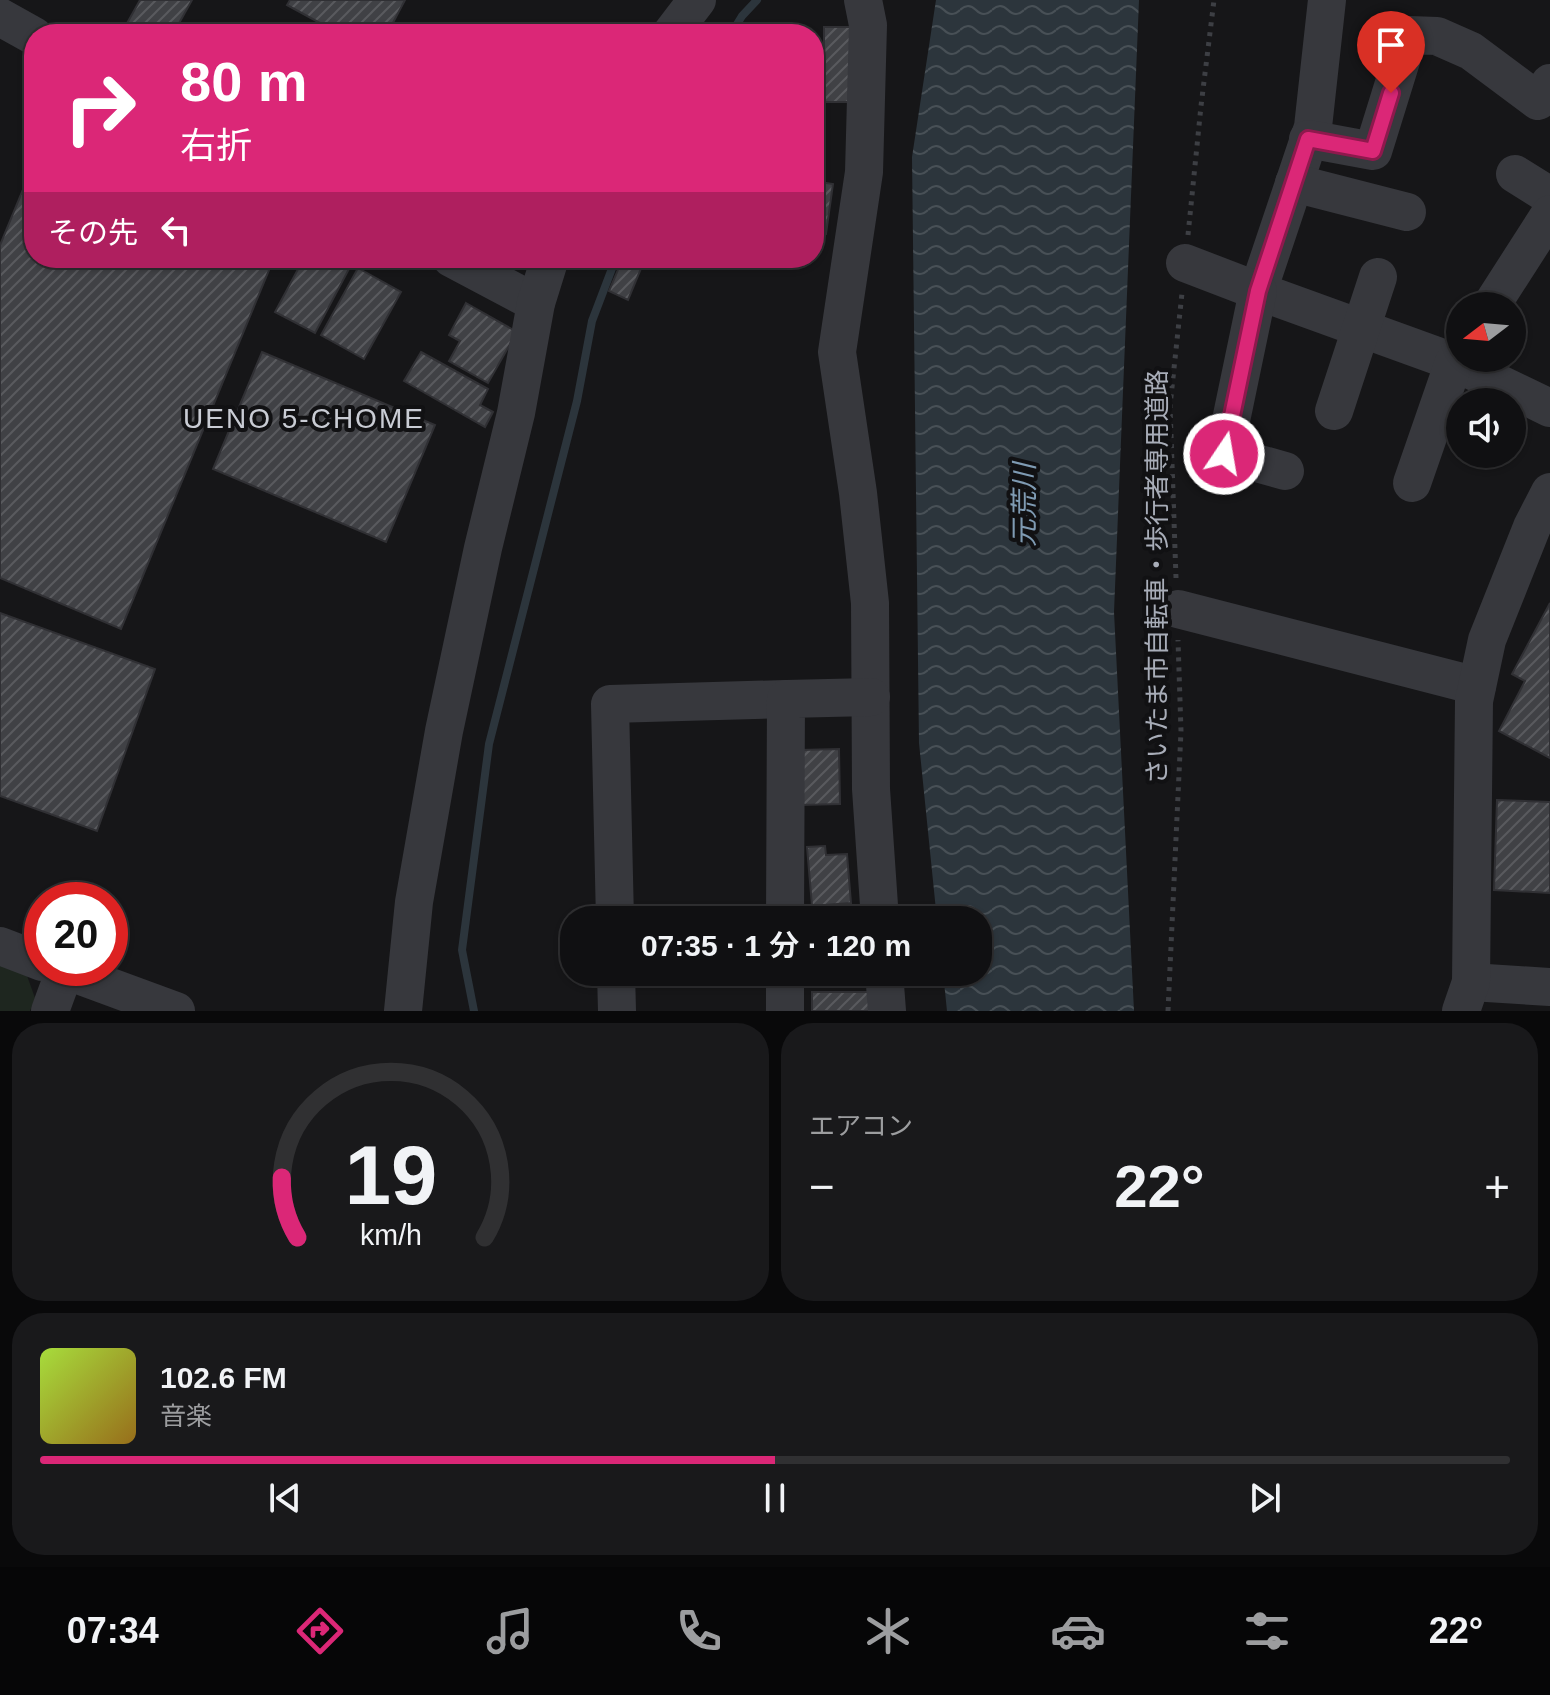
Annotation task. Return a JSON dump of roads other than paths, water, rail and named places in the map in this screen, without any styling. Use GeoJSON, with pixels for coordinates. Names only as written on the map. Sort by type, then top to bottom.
{"type":"FeatureCollection","features":[{"type":"Feature","properties":{"kind":"street"},"geometry":{"type":"LineString","coordinates":[[679,24],[697,0]]}},
{"type":"Feature","properties":{"kind":"street"},"geometry":{"type":"LineString","coordinates":[[863,0],[868,25],[864,172],[837,352],[858,493],[870,603],[871,789],[879,906]]}},
{"type":"Feature","properties":{"kind":"street"},"geometry":{"type":"LineString","coordinates":[[1285,471],[1224,454],[1258,291],[1313,127],[1327,0]]}},
{"type":"Feature","properties":{"kind":"street"},"geometry":{"type":"LineString","coordinates":[[1308,139],[1373,151],[1409,35],[1437,36],[1471,51],[1538,101],[1550,83]]}},
{"type":"Feature","properties":{"kind":"street"},"geometry":{"type":"LineString","coordinates":[[1515,174],[1550,196]]}},
{"type":"Feature","properties":{"kind":"street"},"geometry":{"type":"LineString","coordinates":[[1294,183],[1407,212]]}},
{"type":"Feature","properties":{"kind":"street"},"geometry":{"type":"LineString","coordinates":[[1500,292],[1550,214]]}},
{"type":"Feature","properties":{"kind":"street"},"geometry":{"type":"LineString","coordinates":[[1185,263],[1361,328],[1446,355]]}},
{"type":"Feature","properties":{"kind":"street"},"geometry":{"type":"LineString","coordinates":[[470,268],[536,303]]}},
{"type":"Feature","properties":{"kind":"street"},"geometry":{"type":"LineString","coordinates":[[403,1011],[414,902],[444,731],[516,413],[536,303],[547,268]]}},
{"type":"Feature","properties":{"kind":"street"},"geometry":{"type":"LineString","coordinates":[[1334,411],[1378,277]]}},
{"type":"Feature","properties":{"kind":"street"},"geometry":{"type":"LineString","coordinates":[[1412,483],[1452,372]]}},
{"type":"Feature","properties":{"kind":"street"},"geometry":{"type":"LineString","coordinates":[[1483,372],[1550,408]]}},
{"type":"Feature","properties":{"kind":"street"},"geometry":{"type":"LineString","coordinates":[[1546,511],[1487,640],[1474,701],[1466,996],[1550,987]]}},
{"type":"Feature","properties":{"kind":"street"},"geometry":{"type":"LineString","coordinates":[[1178,609],[1477,686]]}},
{"type":"Feature","properties":{"kind":"street"},"geometry":{"type":"LineString","coordinates":[[615,906],[610,704],[871,697]]}},
{"type":"Feature","properties":{"kind":"street"},"geometry":{"type":"LineString","coordinates":[[785,906],[786,699]]}},
{"type":"Feature","properties":{"kind":"street"},"geometry":{"type":"LineString","coordinates":[[0,946],[24,955]]}},
{"type":"Feature","properties":{"kind":"street"},"geometry":{"type":"LineString","coordinates":[[50,1011],[53,986]]}},
{"type":"Feature","properties":{"kind":"street"},"geometry":{"type":"LineString","coordinates":[[107,986],[176,1011]]}},
{"type":"Feature","properties":{"kind":"street"},"geometry":{"type":"LineString","coordinates":[[616,986],[617,1011]]}},
{"type":"Feature","properties":{"kind":"street"},"geometry":{"type":"LineString","coordinates":[[785,986],[785,1011]]}},
{"type":"Feature","properties":{"kind":"street"},"geometry":{"type":"LineString","coordinates":[[885,986],[887,1011]]}},
{"type":"Feature","properties":{"kind":"water","name":"元荒川"},"geometry":{"type":"Polygon","coordinates":[[[936,0],[1139,0],[1114,612],[1134,1011],[947,1011],[944,986],[992,986],[992,906],[936,906],[919,743],[912,157],[936,0]]]}},
{"type":"Feature","properties":{"kind":"waterway"},"geometry":{"type":"LineString","coordinates":[[737,24],[757,0]]}},
{"type":"Feature","properties":{"kind":"waterway"},"geometry":{"type":"LineString","coordinates":[[474,1011],[462,950],[489,744],[577,401],[592,321],[612,268]]}},
{"type":"Feature","properties":{"kind":"district","name":"UENO 5-CHOME"},"geometry":{"type":"Point","coordinates":[304,418]}}]}
